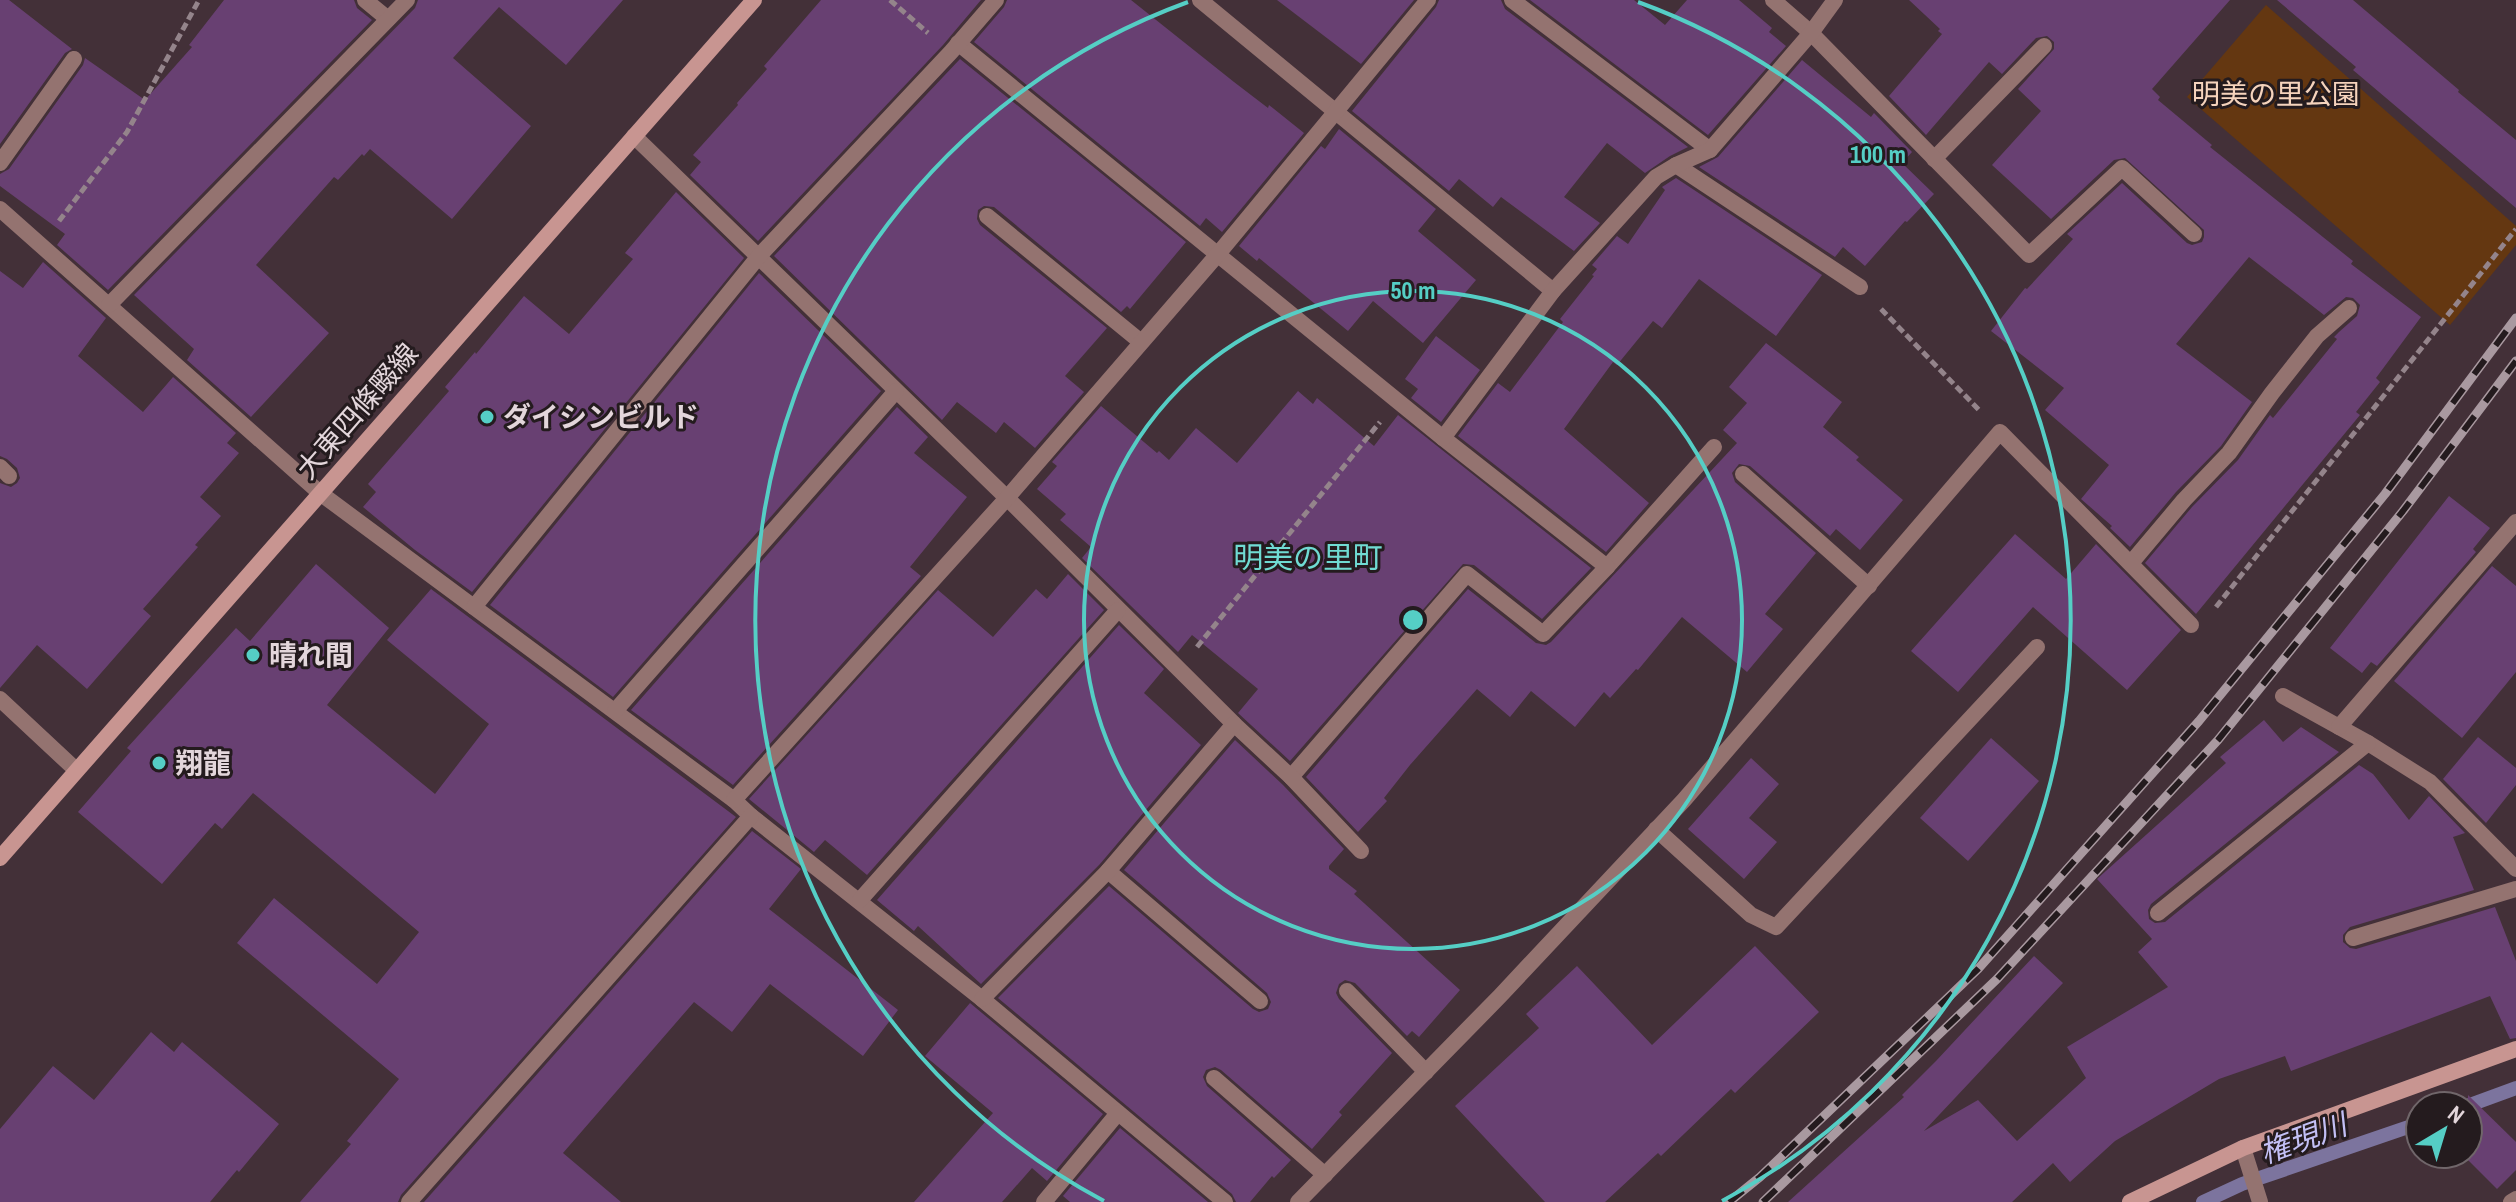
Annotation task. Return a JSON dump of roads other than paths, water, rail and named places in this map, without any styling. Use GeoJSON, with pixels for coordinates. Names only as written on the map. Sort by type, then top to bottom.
{"type":"FeatureCollection","features":[{"type":"Feature","properties":{"kind":"main road","name":"大東四條畷線"},"geometry":{"type":"LineString","coordinates":[[0,858],[754,0]]}},
{"type":"Feature","properties":{"kind":"main road"},"geometry":{"type":"LineString","coordinates":[[2130,1202],[2516,1049]]}},
{"type":"Feature","properties":{"kind":"street"},"geometry":{"type":"LineString","coordinates":[[365,0],[388,19]]}},
{"type":"Feature","properties":{"kind":"street"},"geometry":{"type":"LineString","coordinates":[[109,305],[407,0]]}},
{"type":"Feature","properties":{"kind":"street"},"geometry":{"type":"LineString","coordinates":[[474,607],[759,256],[996,0]]}},
{"type":"Feature","properties":{"kind":"street"},"geometry":{"type":"LineString","coordinates":[[1200,0],[1553,291]]}},
{"type":"Feature","properties":{"kind":"street"},"geometry":{"type":"LineString","coordinates":[[734,800],[1007,498],[1218,254],[1428,0]]}},
{"type":"Feature","properties":{"kind":"street"},"geometry":{"type":"LineString","coordinates":[[1512,0],[1710,150]]}},
{"type":"Feature","properties":{"kind":"street"},"geometry":{"type":"LineString","coordinates":[[1773,0],[1811,33],[2029,255],[2122,168],[2194,234]]}},
{"type":"Feature","properties":{"kind":"street"},"geometry":{"type":"LineString","coordinates":[[1443,438],[1553,291],[1656,177],[1710,150],[1811,33],[1835,0]]}},
{"type":"Feature","properties":{"kind":"street"},"geometry":{"type":"LineString","coordinates":[[1934,159],[2044,46]]}},
{"type":"Feature","properties":{"kind":"street"},"geometry":{"type":"LineString","coordinates":[[954,47],[1218,254],[1607,567]]}},
{"type":"Feature","properties":{"kind":"street"},"geometry":{"type":"LineString","coordinates":[[0,163],[74,59]]}},
{"type":"Feature","properties":{"kind":"street"},"geometry":{"type":"LineString","coordinates":[[634,136],[1291,777],[1361,851]]}},
{"type":"Feature","properties":{"kind":"street"},"geometry":{"type":"LineString","coordinates":[[1676,165],[1860,287]]}},
{"type":"Feature","properties":{"kind":"street"},"geometry":{"type":"LineString","coordinates":[[0,209],[320,493],[734,800],[982,999],[1225,1202]]}},
{"type":"Feature","properties":{"kind":"street"},"geometry":{"type":"LineString","coordinates":[[987,216],[1141,342]]}},
{"type":"Feature","properties":{"kind":"street"},"geometry":{"type":"LineString","coordinates":[[2131,563],[2229,453],[2317,336],[2349,308]]}},
{"type":"Feature","properties":{"kind":"street"},"geometry":{"type":"LineString","coordinates":[[615,711],[896,391]]}},
{"type":"Feature","properties":{"kind":"street"},"geometry":{"type":"LineString","coordinates":[[1298,1202],[1656,829],[2000,432],[2191,625]]}},
{"type":"Feature","properties":{"kind":"street"},"geometry":{"type":"LineString","coordinates":[[1291,777],[1467,574],[1543,634],[1714,447]]}},
{"type":"Feature","properties":{"kind":"street"},"geometry":{"type":"LineString","coordinates":[[1743,474],[1869,586]]}},
{"type":"Feature","properties":{"kind":"street"},"geometry":{"type":"LineString","coordinates":[[2339,727],[2516,522]]}},
{"type":"Feature","properties":{"kind":"street"},"geometry":{"type":"LineString","coordinates":[[860,900],[1118,610]]}},
{"type":"Feature","properties":{"kind":"street"},"geometry":{"type":"LineString","coordinates":[[1656,829],[1751,915],[1776,927],[2037,647]]}},
{"type":"Feature","properties":{"kind":"street"},"geometry":{"type":"LineString","coordinates":[[2283,696],[2430,782],[2516,869]]}},
{"type":"Feature","properties":{"kind":"street"},"geometry":{"type":"LineString","coordinates":[[0,699],[76,770]]}},
{"type":"Feature","properties":{"kind":"street"},"geometry":{"type":"LineString","coordinates":[[982,999],[1108,871],[1234,724]]}},
{"type":"Feature","properties":{"kind":"street"},"geometry":{"type":"LineString","coordinates":[[2158,913],[2368,743]]}},
{"type":"Feature","properties":{"kind":"street"},"geometry":{"type":"LineString","coordinates":[[409,1202],[751,816]]}},
{"type":"Feature","properties":{"kind":"street"},"geometry":{"type":"LineString","coordinates":[[1108,871],[1260,1001]]}},
{"type":"Feature","properties":{"kind":"street"},"geometry":{"type":"LineString","coordinates":[[2353,938],[2516,889]]}},
{"type":"Feature","properties":{"kind":"street"},"geometry":{"type":"LineString","coordinates":[[1347,991],[1426,1072]]}},
{"type":"Feature","properties":{"kind":"street"},"geometry":{"type":"LineString","coordinates":[[1214,1078],[1325,1175]]}},
{"type":"Feature","properties":{"kind":"street"},"geometry":{"type":"LineString","coordinates":[[1044,1202],[1118,1113]]}},
{"type":"Feature","properties":{"kind":"street"},"geometry":{"type":"LineString","coordinates":[[2244,1155],[2260,1202]]}},
{"type":"Feature","properties":{"kind":"street"},"geometry":{"type":"LineString","coordinates":[[2511,1202],[2516,1199]]}},
{"type":"Feature","properties":{"kind":"waterway","name":"権現川"},"geometry":{"type":"LineString","coordinates":[[2484,1100],[2516,1088]]}},
{"type":"Feature","properties":{"kind":"waterway","name":"権現川"},"geometry":{"type":"LineString","coordinates":[[2203,1202],[2242,1184],[2404,1128]]}},
{"type":"Feature","properties":{"kind":"railway"},"geometry":{"type":"LineString","coordinates":[[1729,1202],[1760,1177],[1978,969],[2199,721],[2385,494],[2516,318]]}},
{"type":"Feature","properties":{"kind":"railway"},"geometry":{"type":"LineString","coordinates":[[1763,1202],[1997,979],[2218,740],[2403,511],[2516,361]]}},
{"type":"Feature","properties":{"kind":"place","name":"ダイシンビルド"},"geometry":{"type":"Point","coordinates":[487,417]}},
{"type":"Feature","properties":{"kind":"place","name":"晴れ間"},"geometry":{"type":"Point","coordinates":[253,655]}},
{"type":"Feature","properties":{"kind":"place","name":"翔龍"},"geometry":{"type":"Point","coordinates":[159,763]}},
{"type":"Feature","properties":{"kind":"district","name":"明美の里町"},"geometry":{"type":"Point","coordinates":[1308,557]}},
{"type":"Feature","properties":{"kind":"park label","name":"明美の里公園"},"geometry":{"type":"Point","coordinates":[2276,94]}}]}
